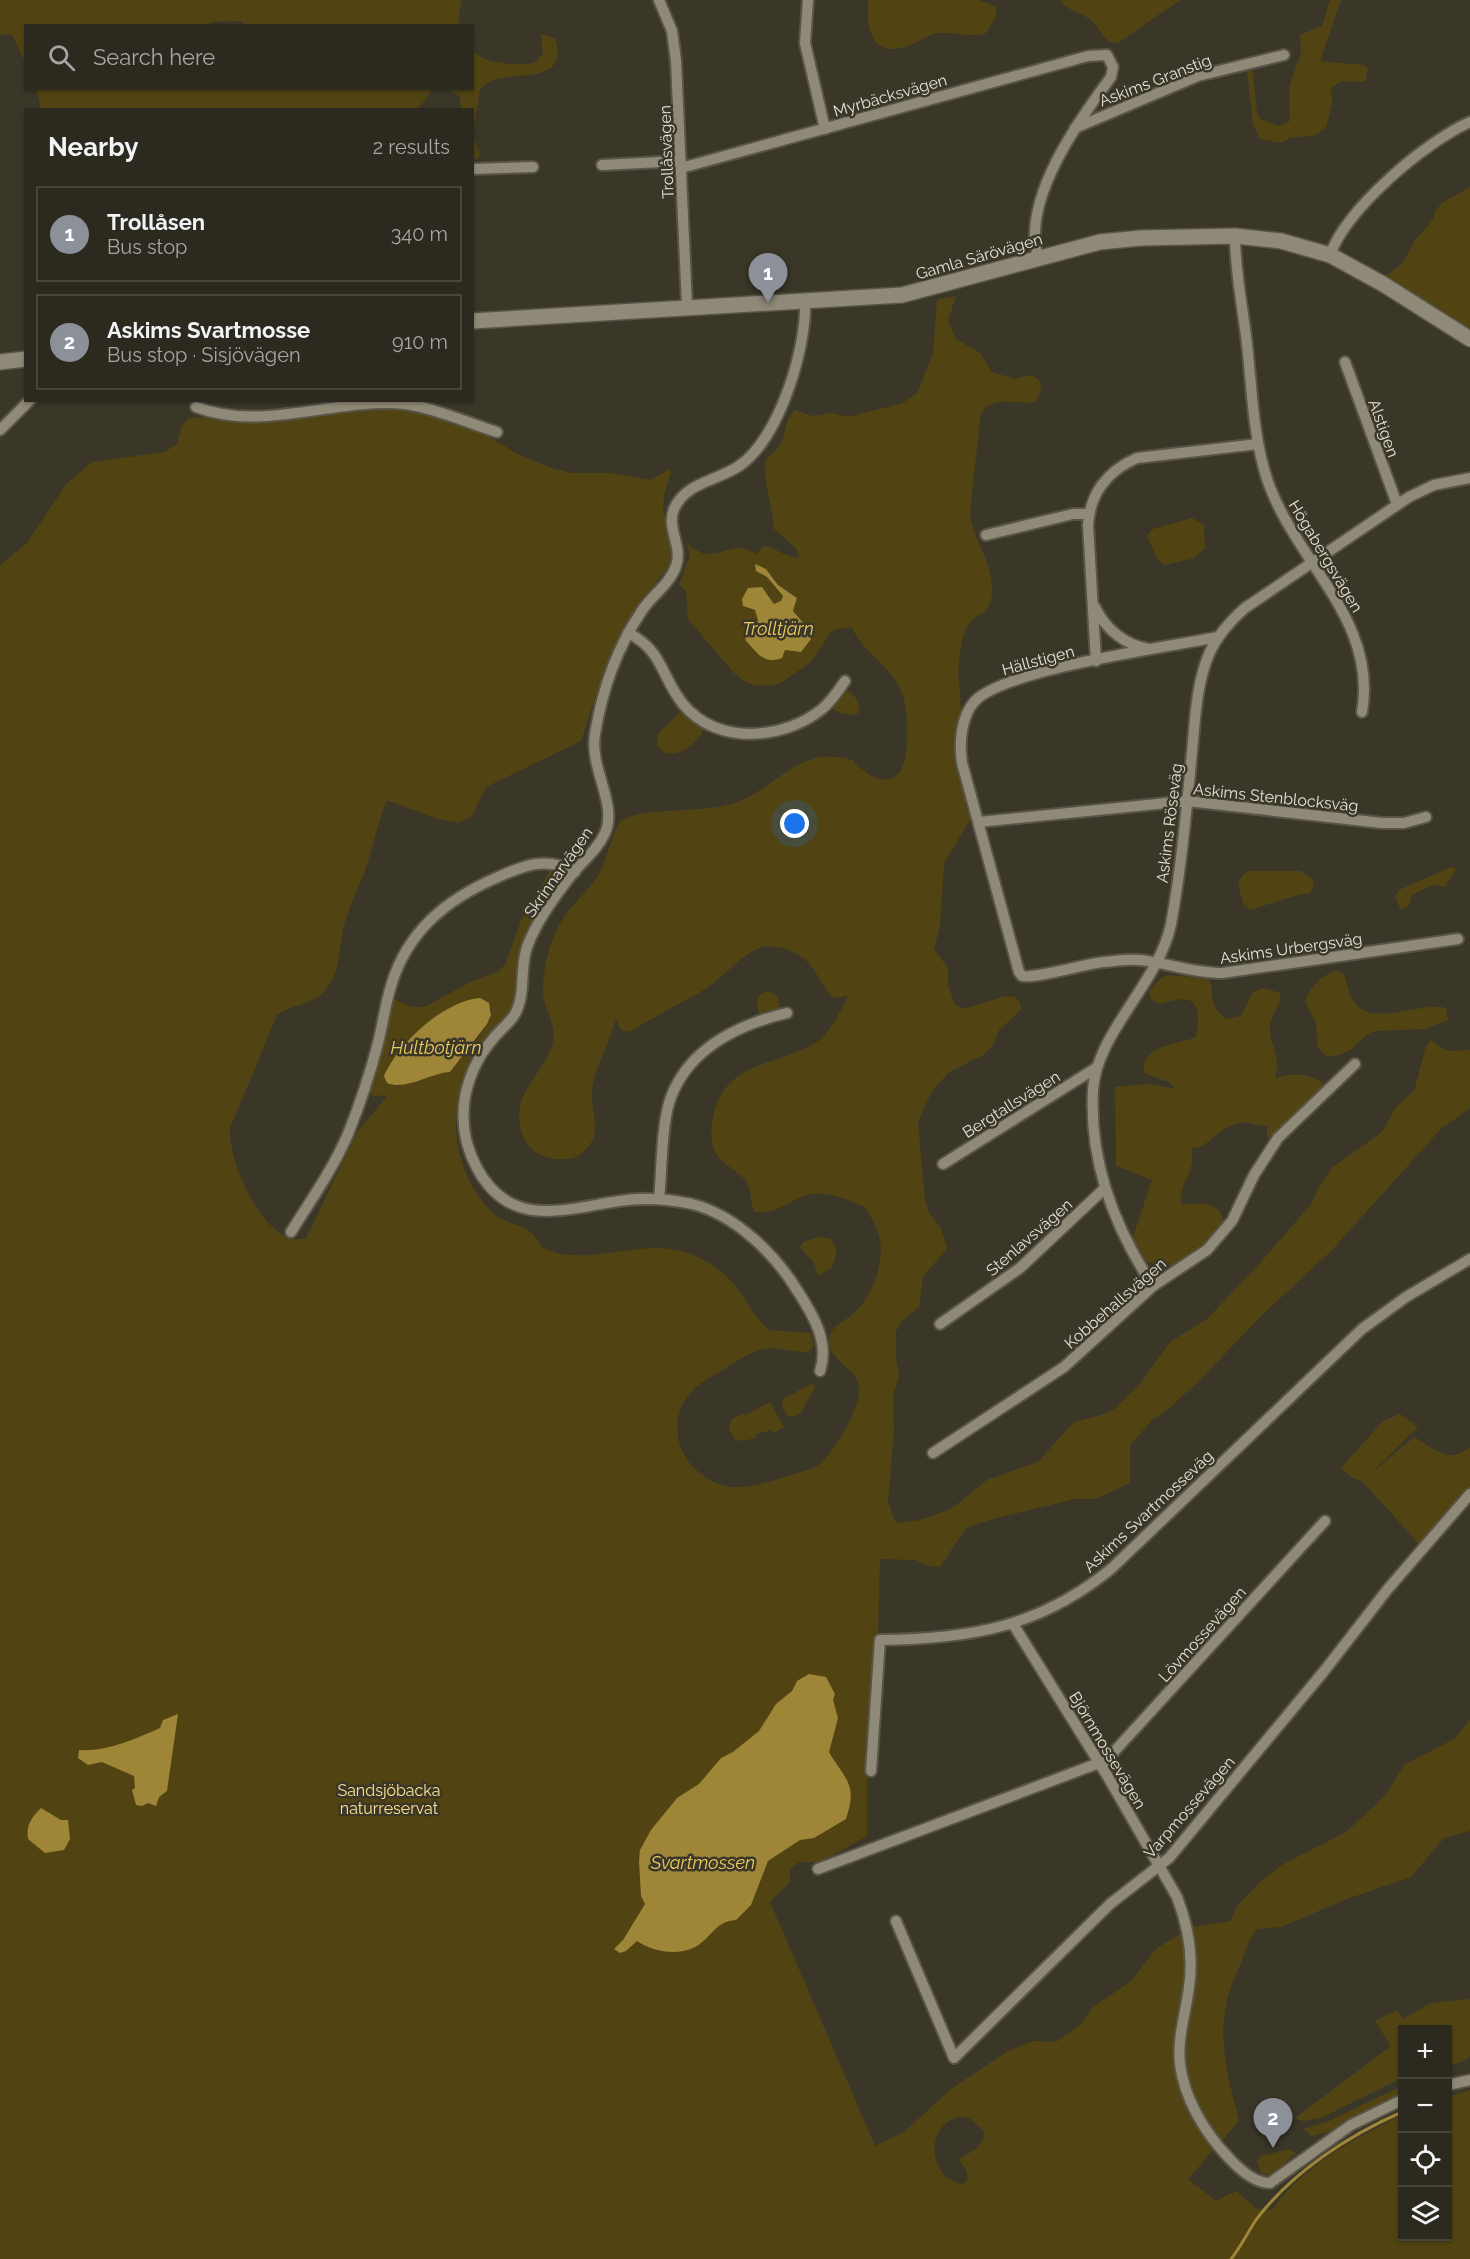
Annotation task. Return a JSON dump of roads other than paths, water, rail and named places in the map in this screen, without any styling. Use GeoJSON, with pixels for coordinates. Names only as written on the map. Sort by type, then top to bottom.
{"type":"FeatureCollection","features":[{"type":"Feature","properties":{"kind":"street","name":"Trollåsvägen"},"geometry":{"type":"LineString","coordinates":[[659,0],[674,40],[687,306]]}},
{"type":"Feature","properties":{"kind":"street"},"geometry":{"type":"LineString","coordinates":[[808,0],[805,43],[825,129]]}},
{"type":"Feature","properties":{"kind":"street","name":"Askims Granstig"},"geometry":{"type":"LineString","coordinates":[[1073,129],[1198,76],[1284,55]]}},
{"type":"Feature","properties":{"kind":"street","name":"Myrbäcksvägen"},"geometry":{"type":"LineString","coordinates":[[602,165],[681,164],[825,129],[1088,56],[1107,56],[1113,67],[1111,77],[1073,129]]}},
{"type":"Feature","properties":{"kind":"street"},"geometry":{"type":"LineString","coordinates":[[1330,255],[1344,230],[1403,166],[1431,144],[1470,122]]}},
{"type":"Feature","properties":{"kind":"street"},"geometry":{"type":"LineString","coordinates":[[1038,257],[1034,235],[1042,200],[1056,159],[1073,129]]}},
{"type":"Feature","properties":{"kind":"street"},"geometry":{"type":"LineString","coordinates":[[474,169],[533,167]]}},
{"type":"Feature","properties":{"kind":"street","name":"Gamla Särövägen"},"geometry":{"type":"LineString","coordinates":[[474,321],[687,306],[902,295],[962,281],[1038,257],[1112,240],[1235,236],[1281,241],[1330,255],[1383,284],[1470,339]]}},
{"type":"Feature","properties":{"kind":"street","name":"Högabergsvägen"},"geometry":{"type":"LineString","coordinates":[[1235,236],[1258,444],[1274,498],[1311,563],[1352,626],[1365,675],[1362,712]]}},
{"type":"Feature","properties":{"kind":"street","name":"Skrinnarvägen"},"geometry":{"type":"LineString","coordinates":[[805,301],[806,319],[796,366],[771,426],[756,450],[741,465],[694,487],[680,498],[671,522],[678,549],[677,564],[628,633],[607,685],[594,742],[596,769],[607,802],[609,819],[597,847],[574,872],[541,920],[526,950],[521,996],[516,1012],[481,1054],[471,1077],[464,1107],[466,1140],[481,1175],[501,1196],[522,1207],[543,1212],[562,1212],[621,1201],[659,1199],[696,1205],[717,1214],[751,1237],[778,1262],[818,1327],[823,1353],[820,1371]]}},
{"type":"Feature","properties":{"kind":"street"},"geometry":{"type":"LineString","coordinates":[[0,362],[24,359]]}},
{"type":"Feature","properties":{"kind":"street","name":"Alstigen"},"geometry":{"type":"LineString","coordinates":[[1345,362],[1397,504]]}},
{"type":"Feature","properties":{"kind":"street"},"geometry":{"type":"LineString","coordinates":[[0,430],[28,402]]}},
{"type":"Feature","properties":{"kind":"street"},"geometry":{"type":"LineString","coordinates":[[196,407],[220,415],[248,418],[337,405],[403,402],[497,432]]}},
{"type":"Feature","properties":{"kind":"street"},"geometry":{"type":"LineString","coordinates":[[1096,661],[1087,543],[1088,514],[1099,488],[1126,463],[1164,454],[1258,444]]}},
{"type":"Feature","properties":{"kind":"street","name":"Askims Röseväg"},"geometry":{"type":"LineString","coordinates":[[1153,1286],[1127,1243],[1104,1189],[1092,1124],[1096,1068],[1157,963],[1171,920],[1201,683],[1209,653],[1218,638],[1245,608],[1397,504],[1434,485],[1470,478]]}},
{"type":"Feature","properties":{"kind":"street"},"geometry":{"type":"LineString","coordinates":[[986,536],[1073,514],[1088,514]]}},
{"type":"Feature","properties":{"kind":"street"},"geometry":{"type":"LineString","coordinates":[[1093,601],[1100,617],[1120,637],[1135,646],[1158,649]]}},
{"type":"Feature","properties":{"kind":"street"},"geometry":{"type":"LineString","coordinates":[[628,633],[650,646],[690,711],[703,721],[731,731],[760,734],[792,727],[823,708],[845,681]]}},
{"type":"Feature","properties":{"kind":"street","name":"Hällstigen"},"geometry":{"type":"LineString","coordinates":[[1022,975],[1017,967],[960,756],[961,737],[970,707],[984,694],[1005,684],[1096,661],[1218,638]]}},
{"type":"Feature","properties":{"kind":"street","name":"Askims Stenblocksväg"},"geometry":{"type":"LineString","coordinates":[[979,822],[1187,801],[1382,823],[1404,824],[1426,818]]}},
{"type":"Feature","properties":{"kind":"street"},"geometry":{"type":"LineString","coordinates":[[291,1232],[315,1196],[348,1134],[370,1073],[394,976],[416,934],[451,900],[512,871],[543,861],[558,863],[574,872]]}},
{"type":"Feature","properties":{"kind":"street","name":"Askims Urbergsväg"},"geometry":{"type":"LineString","coordinates":[[1022,975],[1031,976],[1100,962],[1129,960],[1157,963],[1187,971],[1222,973],[1458,939]]}},
{"type":"Feature","properties":{"kind":"street"},"geometry":{"type":"LineString","coordinates":[[659,1199],[666,1116],[681,1079],[705,1050],[727,1034],[757,1020],[788,1013]]}},
{"type":"Feature","properties":{"kind":"street","name":"Kobbehallsvägen"},"geometry":{"type":"LineString","coordinates":[[933,1453],[1064,1367],[1153,1286],[1217,1241],[1232,1221],[1260,1165],[1278,1138],[1355,1064]]}},
{"type":"Feature","properties":{"kind":"street","name":"Bergtallsvägen"},"geometry":{"type":"LineString","coordinates":[[943,1164],[1096,1068]]}},
{"type":"Feature","properties":{"kind":"street","name":"Stenlavsvägen"},"geometry":{"type":"LineString","coordinates":[[940,1324],[1020,1268],[1104,1189]]}},
{"type":"Feature","properties":{"kind":"street","name":"Askims Svartmosseväg"},"geometry":{"type":"LineString","coordinates":[[871,1771],[880,1640],[950,1638],[1013,1624],[1066,1601],[1090,1586],[1362,1329],[1396,1304],[1470,1259]]}},
{"type":"Feature","properties":{"kind":"street","name":"Varpmossevägen"},"geometry":{"type":"LineString","coordinates":[[896,1921],[954,2058],[1104,1910],[1160,1867],[1325,1670],[1421,1549],[1470,1494]]}},
{"type":"Feature","properties":{"kind":"street","name":"Lövmossevägen"},"geometry":{"type":"LineString","coordinates":[[818,1869],[1100,1765],[1325,1521]]}},
{"type":"Feature","properties":{"kind":"street","name":"Björnmossevägen"},"geometry":{"type":"LineString","coordinates":[[1013,1624],[1100,1765],[1177,1897],[1190,1940],[1190,1984],[1180,2046],[1184,2083],[1205,2128],[1217,2146],[1233,2162],[1263,2183],[1275,2182],[1315,2149],[1351,2125],[1398,2102]]}},
{"type":"Feature","properties":{"kind":"street"},"geometry":{"type":"LineString","coordinates":[[1452,2084],[1470,2080]]}},
{"type":"Feature","properties":{"kind":"water","name":"Trolltjärn"},"geometry":{"type":"Polygon","coordinates":[[[755,564],[766,569],[778,585],[797,598],[793,611],[806,626],[811,639],[801,652],[785,650],[782,658],[765,659],[746,641],[745,637],[753,632],[758,620],[755,610],[743,606],[742,599],[748,588],[762,587],[774,604],[781,601],[783,596],[767,577],[756,571],[755,564]]]}},
{"type":"Feature","properties":{"kind":"water","name":"Hultbotjärn"},"geometry":{"type":"Polygon","coordinates":[[[480,998],[489,1003],[491,1015],[487,1024],[450,1072],[402,1085],[387,1083],[384,1076],[391,1064],[423,1026],[451,1007],[480,998]]]}},
{"type":"Feature","properties":{"kind":"water","name":"Svartmossen"},"geometry":{"type":"Polygon","coordinates":[[[809,1674],[826,1677],[835,1694],[833,1700],[838,1718],[829,1752],[845,1776],[850,1789],[851,1797],[846,1819],[814,1838],[800,1840],[768,1861],[751,1905],[736,1920],[717,1927],[699,1945],[672,1952],[649,1947],[637,1941],[626,1951],[620,1953],[614,1949],[623,1940],[645,1904],[641,1896],[639,1861],[640,1850],[651,1830],[677,1798],[699,1784],[721,1758],[733,1752],[759,1731],[776,1704],[792,1691],[797,1681],[809,1674]]]}},
{"type":"Feature","properties":{"kind":"water"},"geometry":{"type":"Polygon","coordinates":[[[178,1714],[167,1791],[159,1797],[156,1806],[148,1803],[142,1806],[136,1805],[132,1790],[135,1788],[134,1776],[102,1762],[88,1765],[78,1758],[79,1750],[100,1749],[131,1740],[160,1728],[163,1720],[178,1714]]]}},
{"type":"Feature","properties":{"kind":"water"},"geometry":{"type":"Polygon","coordinates":[[[41,1808],[61,1820],[68,1820],[70,1839],[64,1850],[45,1853],[28,1839],[30,1822],[41,1808]]]}},
{"type":"Feature","properties":{"kind":"waterway"},"geometry":{"type":"LineString","coordinates":[[1231,2259],[1270,2203],[1304,2171],[1342,2144],[1398,2114]]}},
{"type":"Feature","properties":{"kind":"place","name":"Trollåsen"},"geometry":{"type":"Point","coordinates":[768,303]}},
{"type":"Feature","properties":{"kind":"place","name":"Askims Svartmosse"},"geometry":{"type":"Point","coordinates":[1273,2148]}},
{"type":"Feature","properties":{"kind":"park label","name":"Sandsjöbacka naturreservat"},"geometry":{"type":"Point","coordinates":[389,1799]}}]}
